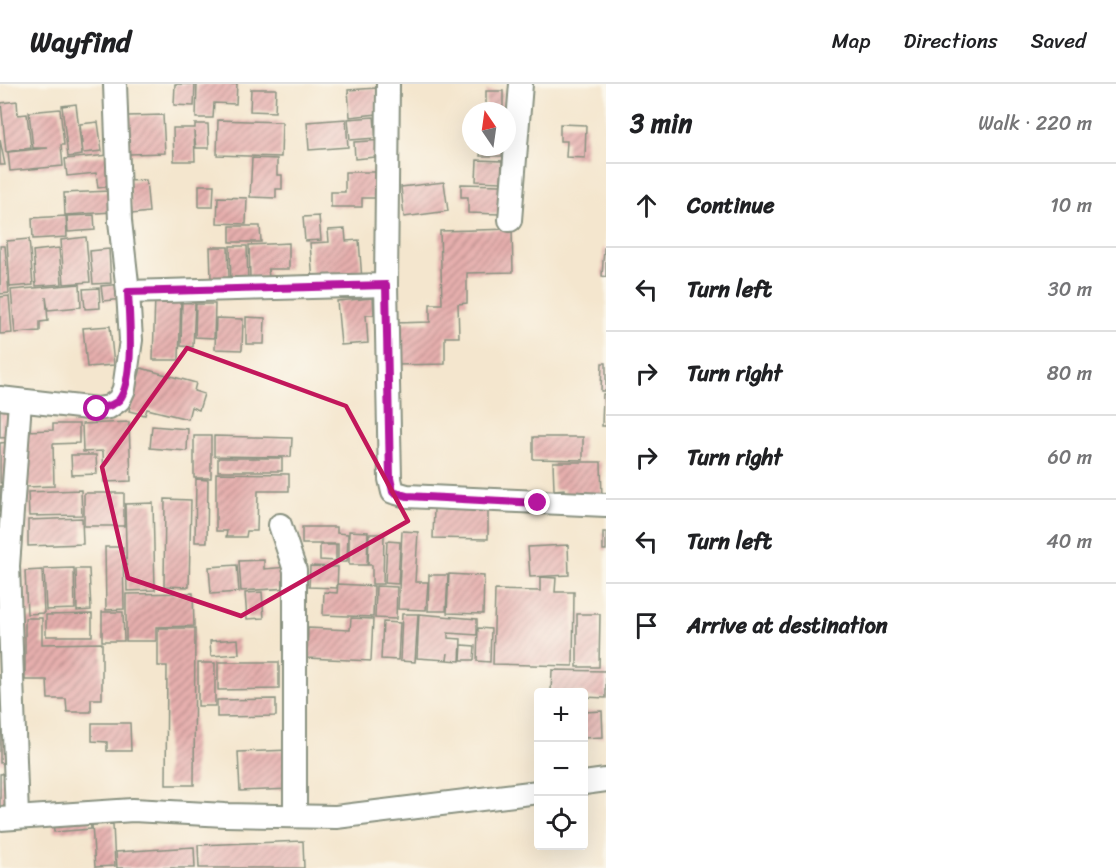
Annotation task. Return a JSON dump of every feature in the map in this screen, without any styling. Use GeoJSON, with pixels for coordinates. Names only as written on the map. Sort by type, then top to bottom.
{"type":"FeatureCollection","features":[{"type":"Feature","properties":{"kind":"street"},"geometry":{"type":"LineString","coordinates":[[115,84],[120,221],[128,292],[130,350],[124,389],[119,400],[109,407],[97,409],[10,400],[4,566],[9,818],[133,810],[225,815],[336,817],[534,792]]}},
{"type":"Feature","properties":{"kind":"street"},"geometry":{"type":"LineString","coordinates":[[388,84],[386,285],[390,478],[393,492],[407,496],[606,505]]}},
{"type":"Feature","properties":{"kind":"street"},"geometry":{"type":"LineString","coordinates":[[510,220],[521,84]]}},
{"type":"Feature","properties":{"kind":"street"},"geometry":{"type":"LineString","coordinates":[[128,292],[386,285]]}},
{"type":"Feature","properties":{"kind":"street"},"geometry":{"type":"LineString","coordinates":[[280,525],[295,570],[295,816]]}},
{"type":"Feature","properties":{"kind":"street"},"geometry":{"type":"LineString","coordinates":[[588,782],[606,780]]}},
{"type":"Feature","properties":{"kind":"highlighted area"},"geometry":{"type":"Polygon","coordinates":[[[187,348],[346,406],[408,521],[241,616],[128,578],[102,467],[187,348]]]}},
{"type":"Feature","properties":{"kind":"building"},"geometry":{"type":"Polygon","coordinates":[[[175,84],[195,84],[194,106],[174,105],[175,84]]]}},
{"type":"Feature","properties":{"kind":"building"},"geometry":{"type":"Polygon","coordinates":[[[197,84],[237,84],[236,104],[214,103],[213,118],[196,118],[197,84]]]}},
{"type":"Feature","properties":{"kind":"building"},"geometry":{"type":"Polygon","coordinates":[[[376,88],[377,114],[350,117],[348,90],[376,88]]]}},
{"type":"Feature","properties":{"kind":"building"},"geometry":{"type":"Polygon","coordinates":[[[251,89],[276,89],[275,112],[250,111],[251,89]]]}},
{"type":"Feature","properties":{"kind":"building"},"geometry":{"type":"Polygon","coordinates":[[[486,91],[503,91],[503,102],[486,102],[486,91]]]}},
{"type":"Feature","properties":{"kind":"building"},"geometry":{"type":"Polygon","coordinates":[[[17,101],[18,115],[27,114],[31,148],[6,152],[1,103],[17,101]]]}},
{"type":"Feature","properties":{"kind":"building"},"geometry":{"type":"Polygon","coordinates":[[[76,104],[82,155],[68,157],[62,106],[76,104]]]}},
{"type":"Feature","properties":{"kind":"building"},"geometry":{"type":"Polygon","coordinates":[[[60,109],[64,145],[61,145],[63,166],[10,171],[8,152],[48,148],[33,148],[29,112],[60,109]]]}},
{"type":"Feature","properties":{"kind":"building"},"geometry":{"type":"Polygon","coordinates":[[[163,115],[165,153],[129,154],[128,116],[163,115]]]}},
{"type":"Feature","properties":{"kind":"building"},"geometry":{"type":"Polygon","coordinates":[[[374,117],[376,138],[350,140],[348,119],[374,117]]]}},
{"type":"Feature","properties":{"kind":"building"},"geometry":{"type":"Polygon","coordinates":[[[346,119],[348,147],[309,150],[307,122],[346,119]]]}},
{"type":"Feature","properties":{"kind":"building"},"geometry":{"type":"Polygon","coordinates":[[[218,120],[282,122],[281,157],[217,155],[218,120]]]}},
{"type":"Feature","properties":{"kind":"building"},"geometry":{"type":"Polygon","coordinates":[[[98,122],[102,151],[83,153],[80,124],[98,122]]]}},
{"type":"Feature","properties":{"kind":"building"},"geometry":{"type":"Polygon","coordinates":[[[195,124],[208,124],[209,148],[196,148],[194,131],[195,161],[174,161],[173,128],[195,128],[195,124]]]}},
{"type":"Feature","properties":{"kind":"building"},"geometry":{"type":"Polygon","coordinates":[[[560,124],[586,125],[585,158],[566,157],[567,141],[560,141],[560,124]]]}},
{"type":"Feature","properties":{"kind":"building"},"geometry":{"type":"Polygon","coordinates":[[[0,140],[5,165],[0,165],[0,140]]]}},
{"type":"Feature","properties":{"kind":"building"},"geometry":{"type":"Polygon","coordinates":[[[385,140],[386,156],[355,159],[354,142],[385,140]]]}},
{"type":"Feature","properties":{"kind":"building"},"geometry":{"type":"Polygon","coordinates":[[[109,155],[113,186],[98,188],[96,173],[67,176],[65,159],[109,155]]]}},
{"type":"Feature","properties":{"kind":"building"},"geometry":{"type":"Polygon","coordinates":[[[252,158],[277,159],[277,175],[282,175],[282,189],[276,189],[276,198],[250,197],[252,158]]]}},
{"type":"Feature","properties":{"kind":"building"},"geometry":{"type":"Polygon","coordinates":[[[477,160],[502,161],[501,182],[476,181],[477,160]]]}},
{"type":"Feature","properties":{"kind":"building"},"geometry":{"type":"Polygon","coordinates":[[[345,172],[381,172],[381,198],[362,198],[362,207],[331,207],[331,192],[345,192],[345,172]]]}},
{"type":"Feature","properties":{"kind":"building"},"geometry":{"type":"Polygon","coordinates":[[[146,180],[149,212],[132,214],[129,181],[146,180]]]}},
{"type":"Feature","properties":{"kind":"building"},"geometry":{"type":"Polygon","coordinates":[[[444,182],[448,211],[404,217],[401,187],[444,182]]]}},
{"type":"Feature","properties":{"kind":"building"},"geometry":{"type":"Polygon","coordinates":[[[461,184],[501,185],[500,214],[468,213],[468,197],[461,197],[461,184]]]}},
{"type":"Feature","properties":{"kind":"building"},"geometry":{"type":"Polygon","coordinates":[[[199,185],[214,185],[213,207],[199,207],[199,185]]]}},
{"type":"Feature","properties":{"kind":"building"},"geometry":{"type":"Polygon","coordinates":[[[110,191],[112,212],[65,215],[64,193],[110,191]]]}},
{"type":"Feature","properties":{"kind":"building"},"geometry":{"type":"Polygon","coordinates":[[[218,197],[247,198],[246,224],[217,223],[218,197]]]}},
{"type":"Feature","properties":{"kind":"building"},"geometry":{"type":"Polygon","coordinates":[[[94,215],[95,230],[68,232],[67,216],[94,215]]]}},
{"type":"Feature","properties":{"kind":"building"},"geometry":{"type":"Polygon","coordinates":[[[66,216],[67,237],[33,239],[32,218],[66,216]]]}},
{"type":"Feature","properties":{"kind":"building"},"geometry":{"type":"Polygon","coordinates":[[[319,216],[321,240],[305,241],[303,217],[319,216]]]}},
{"type":"Feature","properties":{"kind":"building"},"geometry":{"type":"Polygon","coordinates":[[[230,226],[260,226],[261,242],[230,242],[230,226]]]}},
{"type":"Feature","properties":{"kind":"building"},"geometry":{"type":"Polygon","coordinates":[[[345,229],[346,241],[359,240],[362,280],[313,283],[310,243],[329,242],[328,230],[345,229]]]}},
{"type":"Feature","properties":{"kind":"building"},"geometry":{"type":"Polygon","coordinates":[[[512,229],[513,272],[467,273],[467,303],[458,304],[459,337],[445,337],[445,364],[395,365],[394,323],[430,322],[430,304],[442,304],[440,231],[512,229]]]}},
{"type":"Feature","properties":{"kind":"building"},"geometry":{"type":"Polygon","coordinates":[[[86,237],[90,282],[64,284],[61,240],[86,237]]]}},
{"type":"Feature","properties":{"kind":"building"},"geometry":{"type":"Polygon","coordinates":[[[29,239],[33,285],[10,287],[7,241],[29,239]]]}},
{"type":"Feature","properties":{"kind":"building"},"geometry":{"type":"Polygon","coordinates":[[[289,243],[289,269],[268,269],[269,277],[250,278],[249,245],[289,243]]]}},
{"type":"Feature","properties":{"kind":"building"},"geometry":{"type":"Polygon","coordinates":[[[0,246],[5,246],[9,293],[0,294],[0,246]]]}},
{"type":"Feature","properties":{"kind":"building"},"geometry":{"type":"Polygon","coordinates":[[[230,246],[247,246],[248,285],[231,286],[230,246]]]}},
{"type":"Feature","properties":{"kind":"building"},"geometry":{"type":"Polygon","coordinates":[[[210,247],[228,247],[229,279],[211,279],[210,247]]]}},
{"type":"Feature","properties":{"kind":"building"},"geometry":{"type":"Polygon","coordinates":[[[59,248],[62,284],[36,286],[33,251],[59,248]]]}},
{"type":"Feature","properties":{"kind":"building"},"geometry":{"type":"Polygon","coordinates":[[[604,248],[606,248],[606,277],[602,276],[604,248]]]}},
{"type":"Feature","properties":{"kind":"building"},"geometry":{"type":"Polygon","coordinates":[[[109,249],[111,283],[93,284],[90,251],[109,249]]]}},
{"type":"Feature","properties":{"kind":"building"},"geometry":{"type":"Polygon","coordinates":[[[80,284],[81,307],[48,310],[46,297],[48,321],[40,322],[40,331],[15,333],[11,290],[80,284]]]}},
{"type":"Feature","properties":{"kind":"building"},"geometry":{"type":"Polygon","coordinates":[[[123,284],[124,299],[103,301],[101,286],[123,284]]]}},
{"type":"Feature","properties":{"kind":"building"},"geometry":{"type":"Polygon","coordinates":[[[99,288],[100,308],[85,309],[83,289],[99,288]]]}},
{"type":"Feature","properties":{"kind":"building"},"geometry":{"type":"Polygon","coordinates":[[[9,296],[12,333],[0,334],[0,297],[9,296]]]}},
{"type":"Feature","properties":{"kind":"building"},"geometry":{"type":"Polygon","coordinates":[[[155,296],[181,297],[179,360],[153,360],[155,296]]]}},
{"type":"Feature","properties":{"kind":"building"},"geometry":{"type":"Polygon","coordinates":[[[373,298],[374,315],[366,315],[368,343],[341,345],[337,301],[373,298]]]}},
{"type":"Feature","properties":{"kind":"building"},"geometry":{"type":"Polygon","coordinates":[[[182,302],[195,303],[193,347],[181,346],[182,302]]]}},
{"type":"Feature","properties":{"kind":"building"},"geometry":{"type":"Polygon","coordinates":[[[196,304],[215,304],[214,338],[195,337],[196,304]]]}},
{"type":"Feature","properties":{"kind":"building"},"geometry":{"type":"Polygon","coordinates":[[[246,317],[265,318],[264,344],[246,344],[246,317]]]}},
{"type":"Feature","properties":{"kind":"building"},"geometry":{"type":"Polygon","coordinates":[[[216,318],[243,319],[242,350],[215,349],[216,318]]]}},
{"type":"Feature","properties":{"kind":"building"},"geometry":{"type":"Polygon","coordinates":[[[110,326],[114,365],[87,367],[83,328],[110,326]]]}},
{"type":"Feature","properties":{"kind":"building"},"geometry":{"type":"Polygon","coordinates":[[[602,363],[606,363],[606,391],[601,391],[602,363]]]}},
{"type":"Feature","properties":{"kind":"building"},"geometry":{"type":"Polygon","coordinates":[[[141,368],[196,383],[194,391],[204,394],[199,410],[191,407],[188,419],[147,409],[145,415],[129,411],[141,368]]]}},
{"type":"Feature","properties":{"kind":"building"},"geometry":{"type":"Polygon","coordinates":[[[603,394],[606,394],[606,426],[602,426],[603,394]]]}},
{"type":"Feature","properties":{"kind":"building"},"geometry":{"type":"Polygon","coordinates":[[[0,402],[6,402],[10,437],[0,438],[0,402]]]}},
{"type":"Feature","properties":{"kind":"building"},"geometry":{"type":"Polygon","coordinates":[[[129,422],[131,481],[104,482],[103,451],[83,452],[82,424],[129,422]]]}},
{"type":"Feature","properties":{"kind":"building"},"geometry":{"type":"Polygon","coordinates":[[[53,424],[79,424],[79,443],[53,444],[54,486],[26,487],[24,431],[53,430],[53,424]]]}},
{"type":"Feature","properties":{"kind":"building"},"geometry":{"type":"Polygon","coordinates":[[[152,426],[188,429],[187,451],[150,448],[152,426]]]}},
{"type":"Feature","properties":{"kind":"building"},"geometry":{"type":"Polygon","coordinates":[[[194,436],[211,436],[211,478],[194,478],[194,436]]]}},
{"type":"Feature","properties":{"kind":"building"},"geometry":{"type":"Polygon","coordinates":[[[214,436],[292,438],[291,457],[214,456],[214,436]]]}},
{"type":"Feature","properties":{"kind":"building"},"geometry":{"type":"Polygon","coordinates":[[[533,437],[583,437],[583,460],[533,459],[533,437]]]}},
{"type":"Feature","properties":{"kind":"building"},"geometry":{"type":"Polygon","coordinates":[[[10,442],[13,482],[0,483],[0,443],[10,442]]]}},
{"type":"Feature","properties":{"kind":"building"},"geometry":{"type":"Polygon","coordinates":[[[71,455],[96,455],[97,474],[72,475],[71,455]]]}},
{"type":"Feature","properties":{"kind":"building"},"geometry":{"type":"Polygon","coordinates":[[[218,458],[282,458],[282,471],[218,471],[218,458]]]}},
{"type":"Feature","properties":{"kind":"building"},"geometry":{"type":"Polygon","coordinates":[[[553,462],[601,462],[602,501],[565,501],[564,489],[554,490],[553,462]]]}},
{"type":"Feature","properties":{"kind":"building"},"geometry":{"type":"Polygon","coordinates":[[[216,473],[289,474],[289,491],[258,491],[257,531],[247,531],[246,537],[226,537],[227,531],[216,531],[216,473]]]}},
{"type":"Feature","properties":{"kind":"building"},"geometry":{"type":"Polygon","coordinates":[[[196,479],[208,480],[207,542],[195,542],[196,479]]]}},
{"type":"Feature","properties":{"kind":"building"},"geometry":{"type":"Polygon","coordinates":[[[0,486],[10,486],[11,511],[0,512],[0,486]]]}},
{"type":"Feature","properties":{"kind":"building"},"geometry":{"type":"Polygon","coordinates":[[[81,490],[82,515],[29,516],[28,492],[81,490]]]}},
{"type":"Feature","properties":{"kind":"building"},"geometry":{"type":"Polygon","coordinates":[[[84,493],[124,493],[124,526],[84,526],[84,493]]]}},
{"type":"Feature","properties":{"kind":"building"},"geometry":{"type":"Polygon","coordinates":[[[165,499],[191,500],[189,587],[164,586],[165,499]]]}},
{"type":"Feature","properties":{"kind":"building"},"geometry":{"type":"Polygon","coordinates":[[[153,503],[155,590],[127,591],[125,504],[153,503]]]}},
{"type":"Feature","properties":{"kind":"building"},"geometry":{"type":"Polygon","coordinates":[[[434,508],[488,509],[488,539],[433,538],[434,508]]]}},
{"type":"Feature","properties":{"kind":"building"},"geometry":{"type":"Polygon","coordinates":[[[82,518],[83,544],[28,546],[28,520],[82,518]]]}},
{"type":"Feature","properties":{"kind":"building"},"geometry":{"type":"Polygon","coordinates":[[[302,527],[337,527],[337,533],[348,534],[347,562],[338,562],[338,544],[302,544],[302,527]]]}},
{"type":"Feature","properties":{"kind":"building"},"geometry":{"type":"Polygon","coordinates":[[[349,531],[368,532],[367,565],[349,565],[349,531]]]}},
{"type":"Feature","properties":{"kind":"building"},"geometry":{"type":"Polygon","coordinates":[[[402,531],[418,532],[415,582],[428,582],[426,610],[398,609],[402,531]]]}},
{"type":"Feature","properties":{"kind":"building"},"geometry":{"type":"Polygon","coordinates":[[[603,532],[606,532],[606,550],[603,550],[603,532]]]}},
{"type":"Feature","properties":{"kind":"building"},"geometry":{"type":"Polygon","coordinates":[[[369,534],[384,534],[383,584],[372,584],[372,565],[368,565],[369,534]]]}},
{"type":"Feature","properties":{"kind":"building"},"geometry":{"type":"Polygon","coordinates":[[[387,541],[400,542],[398,584],[385,583],[387,541]]]}},
{"type":"Feature","properties":{"kind":"building"},"geometry":{"type":"Polygon","coordinates":[[[320,545],[336,545],[336,561],[320,560],[320,545]]]}},
{"type":"Feature","properties":{"kind":"building"},"geometry":{"type":"Polygon","coordinates":[[[568,545],[569,575],[530,577],[528,547],[568,545]]]}},
{"type":"Feature","properties":{"kind":"building"},"geometry":{"type":"Polygon","coordinates":[[[105,547],[123,547],[124,609],[106,610],[105,547]]]}},
{"type":"Feature","properties":{"kind":"building"},"geometry":{"type":"Polygon","coordinates":[[[264,560],[264,569],[288,567],[289,588],[241,591],[239,561],[264,560]]]}},
{"type":"Feature","properties":{"kind":"building"},"geometry":{"type":"Polygon","coordinates":[[[237,565],[239,592],[211,594],[209,567],[237,565]]]}},
{"type":"Feature","properties":{"kind":"building"},"geometry":{"type":"Polygon","coordinates":[[[310,566],[338,567],[337,588],[309,587],[310,566]]]}},
{"type":"Feature","properties":{"kind":"building"},"geometry":{"type":"Polygon","coordinates":[[[74,568],[75,609],[46,610],[44,569],[74,568]]]}},
{"type":"Feature","properties":{"kind":"building"},"geometry":{"type":"Polygon","coordinates":[[[76,569],[89,569],[91,610],[77,611],[76,569]]]}},
{"type":"Feature","properties":{"kind":"building"},"geometry":{"type":"Polygon","coordinates":[[[42,570],[44,613],[27,614],[25,571],[42,570]]]}},
{"type":"Feature","properties":{"kind":"building"},"geometry":{"type":"Polygon","coordinates":[[[449,574],[484,576],[483,614],[447,613],[449,574]]]}},
{"type":"Feature","properties":{"kind":"building"},"geometry":{"type":"Polygon","coordinates":[[[429,575],[448,575],[446,611],[428,611],[429,575]]]}},
{"type":"Feature","properties":{"kind":"building"},"geometry":{"type":"Polygon","coordinates":[[[540,577],[556,578],[555,592],[574,592],[573,666],[493,664],[495,590],[540,591],[540,577]]]}},
{"type":"Feature","properties":{"kind":"building"},"geometry":{"type":"Polygon","coordinates":[[[338,584],[374,586],[373,617],[323,615],[324,592],[337,593],[338,584]]]}},
{"type":"Feature","properties":{"kind":"building"},"geometry":{"type":"Polygon","coordinates":[[[376,586],[397,587],[396,619],[375,618],[376,586]]]}},
{"type":"Feature","properties":{"kind":"building"},"geometry":{"type":"Polygon","coordinates":[[[262,592],[264,618],[247,619],[245,593],[262,592]]]}},
{"type":"Feature","properties":{"kind":"building"},"geometry":{"type":"Polygon","coordinates":[[[193,593],[194,626],[156,627],[156,641],[126,641],[126,594],[193,593]]]}},
{"type":"Feature","properties":{"kind":"building"},"geometry":{"type":"Polygon","coordinates":[[[102,612],[123,612],[124,641],[102,641],[102,612]]]}},
{"type":"Feature","properties":{"kind":"building"},"geometry":{"type":"Polygon","coordinates":[[[92,614],[92,636],[46,636],[46,615],[92,614]]]}},
{"type":"Feature","properties":{"kind":"building"},"geometry":{"type":"Polygon","coordinates":[[[402,614],[418,614],[415,662],[400,661],[402,614]]]}},
{"type":"Feature","properties":{"kind":"building"},"geometry":{"type":"Polygon","coordinates":[[[419,614],[477,619],[477,635],[448,633],[448,638],[461,639],[460,661],[417,658],[419,614]]]}},
{"type":"Feature","properties":{"kind":"building"},"geometry":{"type":"Polygon","coordinates":[[[577,614],[600,614],[599,667],[577,667],[577,614]]]}},
{"type":"Feature","properties":{"kind":"building"},"geometry":{"type":"Polygon","coordinates":[[[25,618],[42,618],[42,644],[102,643],[102,699],[91,699],[91,712],[67,712],[66,699],[48,699],[47,680],[25,680],[25,618]]]}},
{"type":"Feature","properties":{"kind":"building"},"geometry":{"type":"Polygon","coordinates":[[[351,618],[373,619],[371,661],[307,658],[308,628],[350,630],[351,618]]]}},
{"type":"Feature","properties":{"kind":"building"},"geometry":{"type":"Polygon","coordinates":[[[383,622],[400,623],[398,660],[381,659],[383,622]]]}},
{"type":"Feature","properties":{"kind":"building"},"geometry":{"type":"Polygon","coordinates":[[[158,628],[195,628],[194,785],[166,785],[167,666],[158,666],[158,628]]]}},
{"type":"Feature","properties":{"kind":"building"},"geometry":{"type":"Polygon","coordinates":[[[478,628],[491,629],[490,662],[477,661],[478,628]]]}},
{"type":"Feature","properties":{"kind":"building"},"geometry":{"type":"Polygon","coordinates":[[[238,639],[239,654],[211,656],[210,641],[238,639]]]}},
{"type":"Feature","properties":{"kind":"building"},"geometry":{"type":"Polygon","coordinates":[[[462,645],[475,646],[474,660],[461,660],[462,645]]]}},
{"type":"Feature","properties":{"kind":"building"},"geometry":{"type":"Polygon","coordinates":[[[218,662],[279,662],[279,689],[218,690],[218,662]]]}},
{"type":"Feature","properties":{"kind":"building"},"geometry":{"type":"Polygon","coordinates":[[[198,663],[215,663],[215,706],[198,706],[198,663]]]}},
{"type":"Feature","properties":{"kind":"building"},"geometry":{"type":"Polygon","coordinates":[[[552,670],[606,671],[606,698],[588,697],[588,688],[551,688],[552,670]]]}},
{"type":"Feature","properties":{"kind":"building"},"geometry":{"type":"Polygon","coordinates":[[[11,699],[15,761],[0,763],[0,700],[11,699]]]}},
{"type":"Feature","properties":{"kind":"building"},"geometry":{"type":"Polygon","coordinates":[[[276,699],[276,716],[217,717],[217,700],[276,699]]]}},
{"type":"Feature","properties":{"kind":"building"},"geometry":{"type":"Polygon","coordinates":[[[602,711],[603,737],[588,738],[588,712],[602,711]]]}},
{"type":"Feature","properties":{"kind":"building"},"geometry":{"type":"Polygon","coordinates":[[[92,723],[130,723],[131,751],[107,751],[107,742],[92,741],[92,723]]]}},
{"type":"Feature","properties":{"kind":"building"},"geometry":{"type":"Polygon","coordinates":[[[289,750],[291,789],[240,791],[238,752],[289,750]]]}},
{"type":"Feature","properties":{"kind":"building"},"geometry":{"type":"Polygon","coordinates":[[[13,773],[16,805],[0,806],[0,774],[13,773]]]}},
{"type":"Feature","properties":{"kind":"building"},"geometry":{"type":"Polygon","coordinates":[[[90,817],[91,829],[54,832],[53,821],[90,817]]]}},
{"type":"Feature","properties":{"kind":"building"},"geometry":{"type":"Polygon","coordinates":[[[113,824],[115,866],[95,867],[92,825],[113,824]]]}},
{"type":"Feature","properties":{"kind":"building"},"geometry":{"type":"Polygon","coordinates":[[[303,841],[304,868],[199,868],[198,845],[303,841]]]}},
{"type":"Feature","properties":{"kind":"building"},"geometry":{"type":"Polygon","coordinates":[[[194,847],[195,868],[117,868],[116,852],[194,847]]]}},
{"type":"Feature","properties":{"kind":"route"},"geometry":{"type":"LineString","coordinates":[[97,409],[109,407],[119,400],[124,389],[131,340],[128,292],[386,285],[390,478],[393,492],[407,496],[538,503]]}}]}
